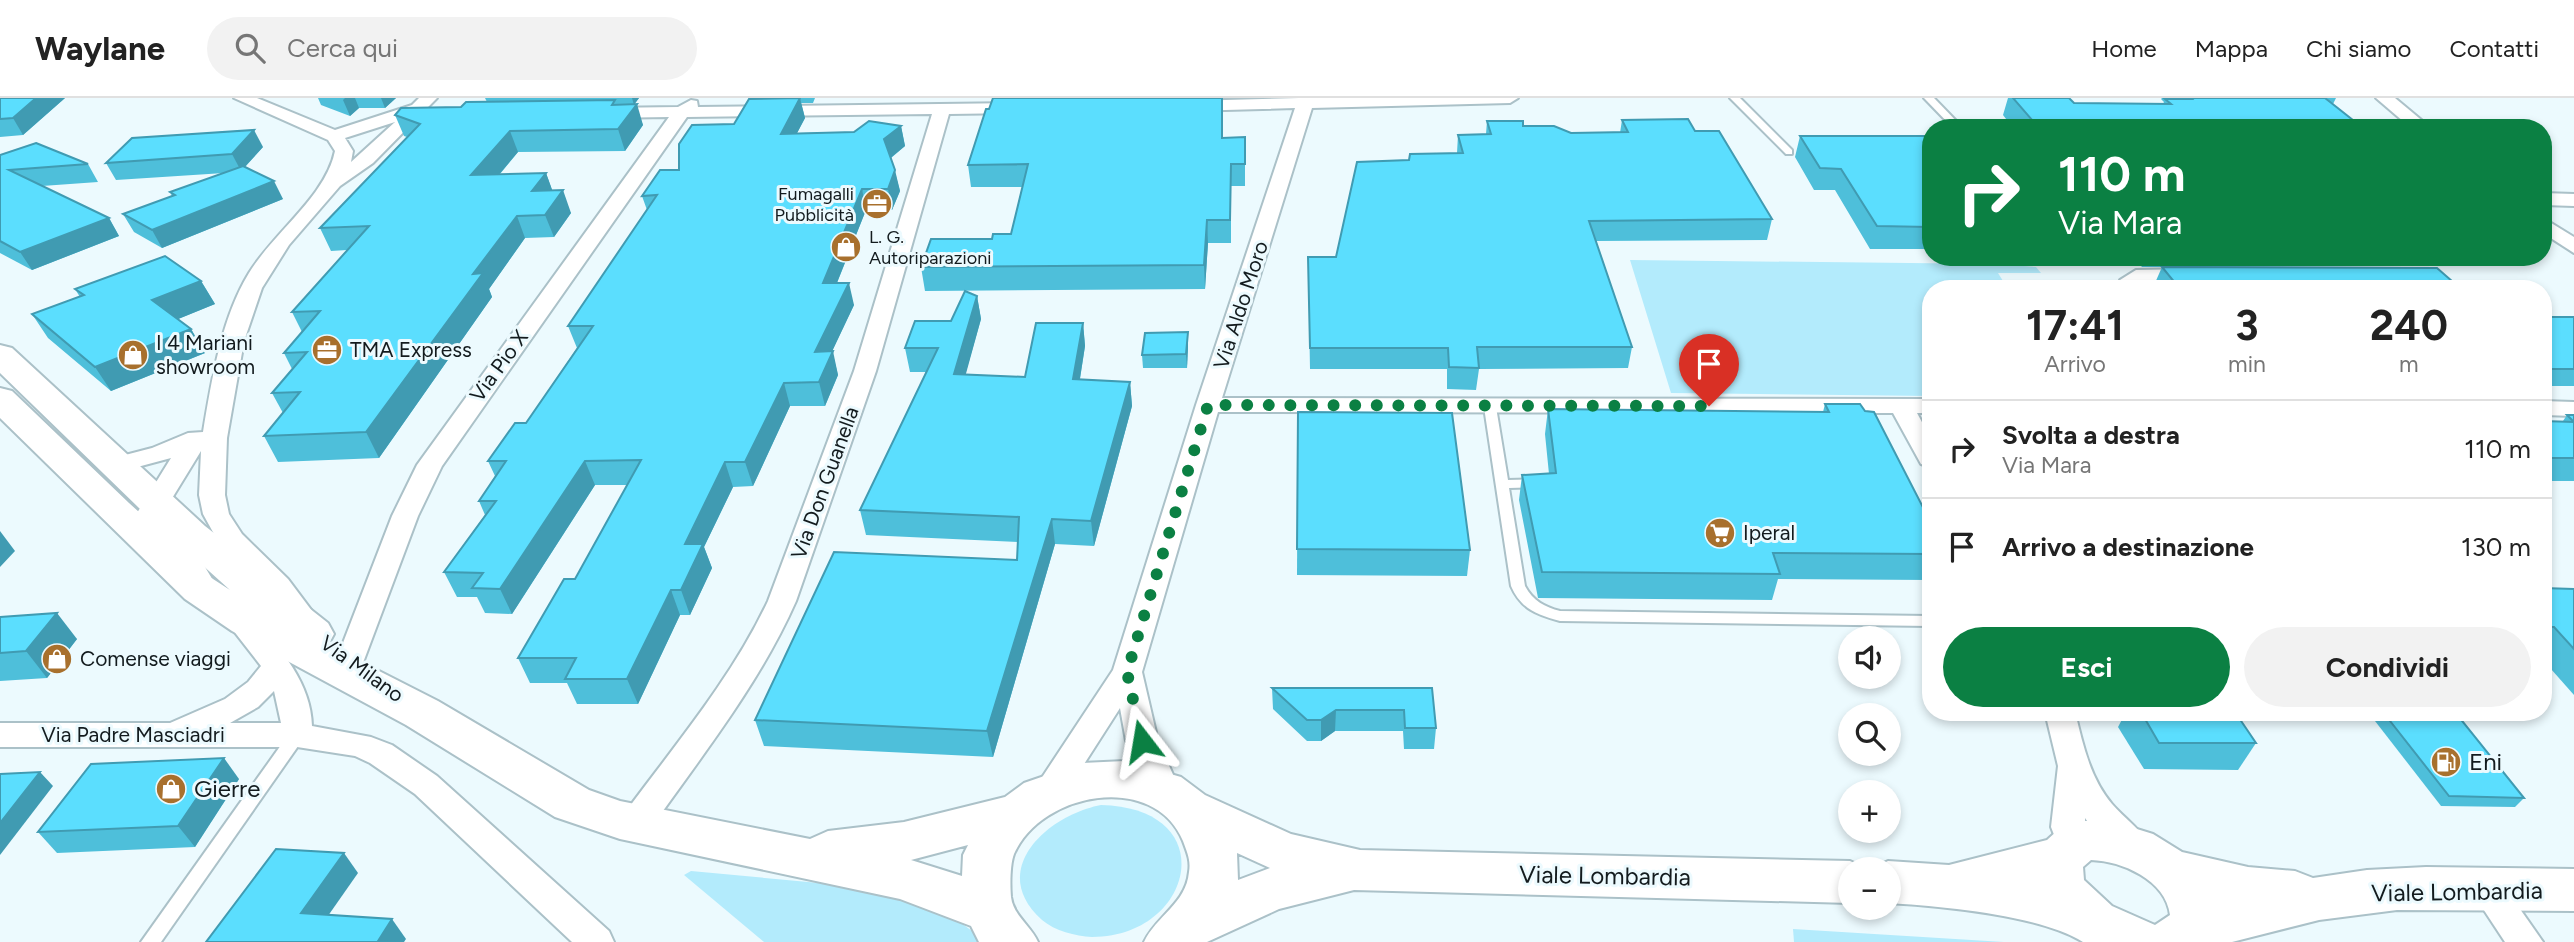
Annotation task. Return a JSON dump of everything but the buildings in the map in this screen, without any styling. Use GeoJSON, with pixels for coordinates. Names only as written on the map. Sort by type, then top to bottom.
{"type":"FeatureCollection","features":[{"type":"Feature","properties":{"kind":"main road","name":"Via Milano"},"geometry":{"type":"LineString","coordinates":[[0,355],[154,503],[262,596],[422,713]]}},
{"type":"Feature","properties":{"kind":"main road","name":"Via Milano"},"geometry":{"type":"LineString","coordinates":[[0,398],[115,512],[214,599],[422,713]]}},
{"type":"Feature","properties":{"kind":"main road"},"geometry":{"type":"LineString","coordinates":[[422,713],[572,804],[636,823],[918,883],[1000,926]]}},
{"type":"Feature","properties":{"kind":"main road","name":"Viale Lombardia"},"geometry":{"type":"LineString","coordinates":[[787,854],[904,842],[1034,802],[1078,781],[1108,777],[1137,780],[1282,852],[1360,870],[1838,881]]}},
{"type":"Feature","properties":{"kind":"main road"},"geometry":{"type":"LineString","coordinates":[[1179,799],[1210,835],[1216,863],[1209,893],[1181,932]]}},
{"type":"Feature","properties":{"kind":"main road"},"geometry":{"type":"LineString","coordinates":[[1000,926],[983,885],[987,859],[999,834],[1034,802]]}},
{"type":"Feature","properties":{"kind":"main road"},"geometry":{"type":"LineString","coordinates":[[1946,884],[2001,875],[2099,839],[2248,888],[2339,895]]}},
{"type":"Feature","properties":{"kind":"main road"},"geometry":{"type":"LineString","coordinates":[[2068,850],[2059,866],[2065,892],[2088,919]]}},
{"type":"Feature","properties":{"kind":"main road"},"geometry":{"type":"LineString","coordinates":[[2152,858],[2186,886],[2194,904],[2195,920],[2179,937]]}},
{"type":"Feature","properties":{"kind":"main road","name":"Viale Lombardia"},"geometry":{"type":"LineString","coordinates":[[1181,932],[1272,889],[1360,870]]}},
{"type":"Feature","properties":{"kind":"main road"},"geometry":{"type":"LineString","coordinates":[[1901,882],[1946,884],[2009,896],[2088,919],[2109,932],[2140,942]]}},
{"type":"Feature","properties":{"kind":"main road","name":"Viale Lombardia"},"geometry":{"type":"LineString","coordinates":[[2339,895],[2419,888],[2574,890]]}},
{"type":"Feature","properties":{"kind":"main road"},"geometry":{"type":"LineString","coordinates":[[2179,937],[2262,910],[2339,895]]}},
{"type":"Feature","properties":{"kind":"street"},"geometry":{"type":"LineString","coordinates":[[243,98],[337,138],[364,140],[396,130]]}},
{"type":"Feature","properties":{"kind":"street"},"geometry":{"type":"LineString","coordinates":[[1172,106],[1510,98]]}},
{"type":"Feature","properties":{"kind":"street"},"geometry":{"type":"LineString","coordinates":[[2384,98],[2411,119]]}},
{"type":"Feature","properties":{"kind":"street","name":"Via Aldo Moro"},"geometry":{"type":"LineString","coordinates":[[1034,802],[1127,672],[1208,405],[1306,101]]}},
{"type":"Feature","properties":{"kind":"street"},"geometry":{"type":"LineString","coordinates":[[587,113],[689,105],[1036,108]]}},
{"type":"Feature","properties":{"kind":"street","name":"Via Pio X"},"geometry":{"type":"LineString","coordinates":[[351,661],[405,516],[430,465],[689,105]]}},
{"type":"Feature","properties":{"kind":"street"},"geometry":{"type":"LineString","coordinates":[[337,138],[419,107],[438,115]]}},
{"type":"Feature","properties":{"kind":"street"},"geometry":{"type":"LineString","coordinates":[[332,183],[354,169],[419,107]]}},
{"type":"Feature","properties":{"kind":"street","name":"Via Don Guanella"},"geometry":{"type":"LineString","coordinates":[[636,823],[765,638],[789,584],[865,371],[942,109]]}},
{"type":"Feature","properties":{"kind":"street"},"geometry":{"type":"LineString","coordinates":[[337,138],[345,150],[344,160],[332,183],[288,234],[256,278],[241,317],[206,432],[154,503],[150,513],[153,522],[183,553],[214,599],[276,666],[296,706],[282,735],[360,745],[381,754],[415,777],[499,849],[596,942]]}},
{"type":"Feature","properties":{"kind":"street"},"geometry":{"type":"LineString","coordinates":[[2552,200],[2574,200]]}},
{"type":"Feature","properties":{"kind":"street"},"geometry":{"type":"LineString","coordinates":[[2552,231],[2574,247]]}},
{"type":"Feature","properties":{"kind":"street"},"geometry":{"type":"LineString","coordinates":[[2130,280],[2141,275],[2216,275]]}},
{"type":"Feature","properties":{"kind":"street"},"geometry":{"type":"LineString","coordinates":[[1208,405],[1922,406]]}},
{"type":"Feature","properties":{"kind":"street"},"geometry":{"type":"LineString","coordinates":[[1901,406],[1922,444]]}},
{"type":"Feature","properties":{"kind":"street"},"geometry":{"type":"LineString","coordinates":[[2552,408],[2574,408]]}},
{"type":"Feature","properties":{"kind":"street"},"geometry":{"type":"LineString","coordinates":[[115,465],[160,454],[206,432]]}},
{"type":"Feature","properties":{"kind":"street"},"geometry":{"type":"LineString","coordinates":[[206,432],[216,516],[226,532],[285,593],[307,629]]}},
{"type":"Feature","properties":{"kind":"street"},"geometry":{"type":"LineString","coordinates":[[161,735],[205,722],[244,703],[262,686],[276,666]]}},
{"type":"Feature","properties":{"kind":"street","name":"Via Aldo Moro"},"geometry":{"type":"LineString","coordinates":[[1127,672],[1142,741],[1179,799]]}},
{"type":"Feature","properties":{"kind":"street"},"geometry":{"type":"LineString","coordinates":[[2062,721],[2072,768],[2086,797],[2103,819],[2152,858]]}},
{"type":"Feature","properties":{"kind":"street","name":"Via Padre Masciadri"},"geometry":{"type":"LineString","coordinates":[[0,735],[282,735]]}},
{"type":"Feature","properties":{"kind":"street"},"geometry":{"type":"LineString","coordinates":[[2068,850],[2072,768]]}},
{"type":"Feature","properties":{"kind":"street"},"geometry":{"type":"LineString","coordinates":[[2487,889],[2525,942]]}},
{"type":"Feature","properties":{"kind":"lane"},"geometry":{"type":"LineString","coordinates":[[1735,98],[1789,152]]}},
{"type":"Feature","properties":{"kind":"lane"},"geometry":{"type":"LineString","coordinates":[[1929,98],[1949,119]]}},
{"type":"Feature","properties":{"kind":"lane"},"geometry":{"type":"LineString","coordinates":[[1490,407],[1518,586],[1523,598],[1538,611],[1560,616],[1922,621]]}},
{"type":"Feature","properties":{"kind":"lane"},"geometry":{"type":"LineString","coordinates":[[1502,484],[1538,483]]}},
{"type":"Feature","properties":{"kind":"lane"},"geometry":{"type":"LineString","coordinates":[[150,942],[282,735]]}},
{"type":"Feature","properties":{"kind":"shaded area"},"geometry":{"type":"Polygon","coordinates":[[[1630,260],[2023,266],[2036,267],[2041,273],[1998,273],[2002,280],[1922,280],[1922,396],[1671,393],[1630,260]]]}},
{"type":"Feature","properties":{"kind":"shaded area"},"geometry":{"type":"Polygon","coordinates":[[[1101,805],[1140,812],[1166,827],[1179,848],[1181,872],[1172,896],[1154,917],[1127,931],[1092,937],[1072,934],[1047,924],[1026,901],[1020,882],[1022,864],[1044,833],[1062,820],[1101,805]]]}},
{"type":"Feature","properties":{"kind":"shaded area"},"geometry":{"type":"Polygon","coordinates":[[[691,871],[873,888],[953,917],[987,942],[764,942],[684,875],[691,871]]]}},
{"type":"Feature","properties":{"kind":"shaded area"},"geometry":{"type":"Polygon","coordinates":[[[1793,929],[2004,942],[1794,942],[1793,929]]]}},
{"type":"Feature","properties":{"kind":"place","name":"Fumagalli Pubblicità"},"geometry":{"type":"Point","coordinates":[877,204]}},
{"type":"Feature","properties":{"kind":"place","name":"L. G. Autoriparazioni"},"geometry":{"type":"Point","coordinates":[846,247]}},
{"type":"Feature","properties":{"kind":"place","name":"TMA Express"},"geometry":{"type":"Point","coordinates":[327,350]}},
{"type":"Feature","properties":{"kind":"place","name":"I 4 Mariani showroom"},"geometry":{"type":"Point","coordinates":[133,355]}},
{"type":"Feature","properties":{"kind":"place","name":"Iperal"},"geometry":{"type":"Point","coordinates":[1720,533]}},
{"type":"Feature","properties":{"kind":"place","name":"Comense viaggi"},"geometry":{"type":"Point","coordinates":[57,659]}},
{"type":"Feature","properties":{"kind":"place","name":"Eni"},"geometry":{"type":"Point","coordinates":[2446,762]}},
{"type":"Feature","properties":{"kind":"place","name":"Gierre"},"geometry":{"type":"Point","coordinates":[171,789]}},
{"type":"Feature","properties":{"kind":"route"},"geometry":{"type":"LineString","coordinates":[[1142,741],[1127,672],[1208,405],[1709,406]]}}]}
